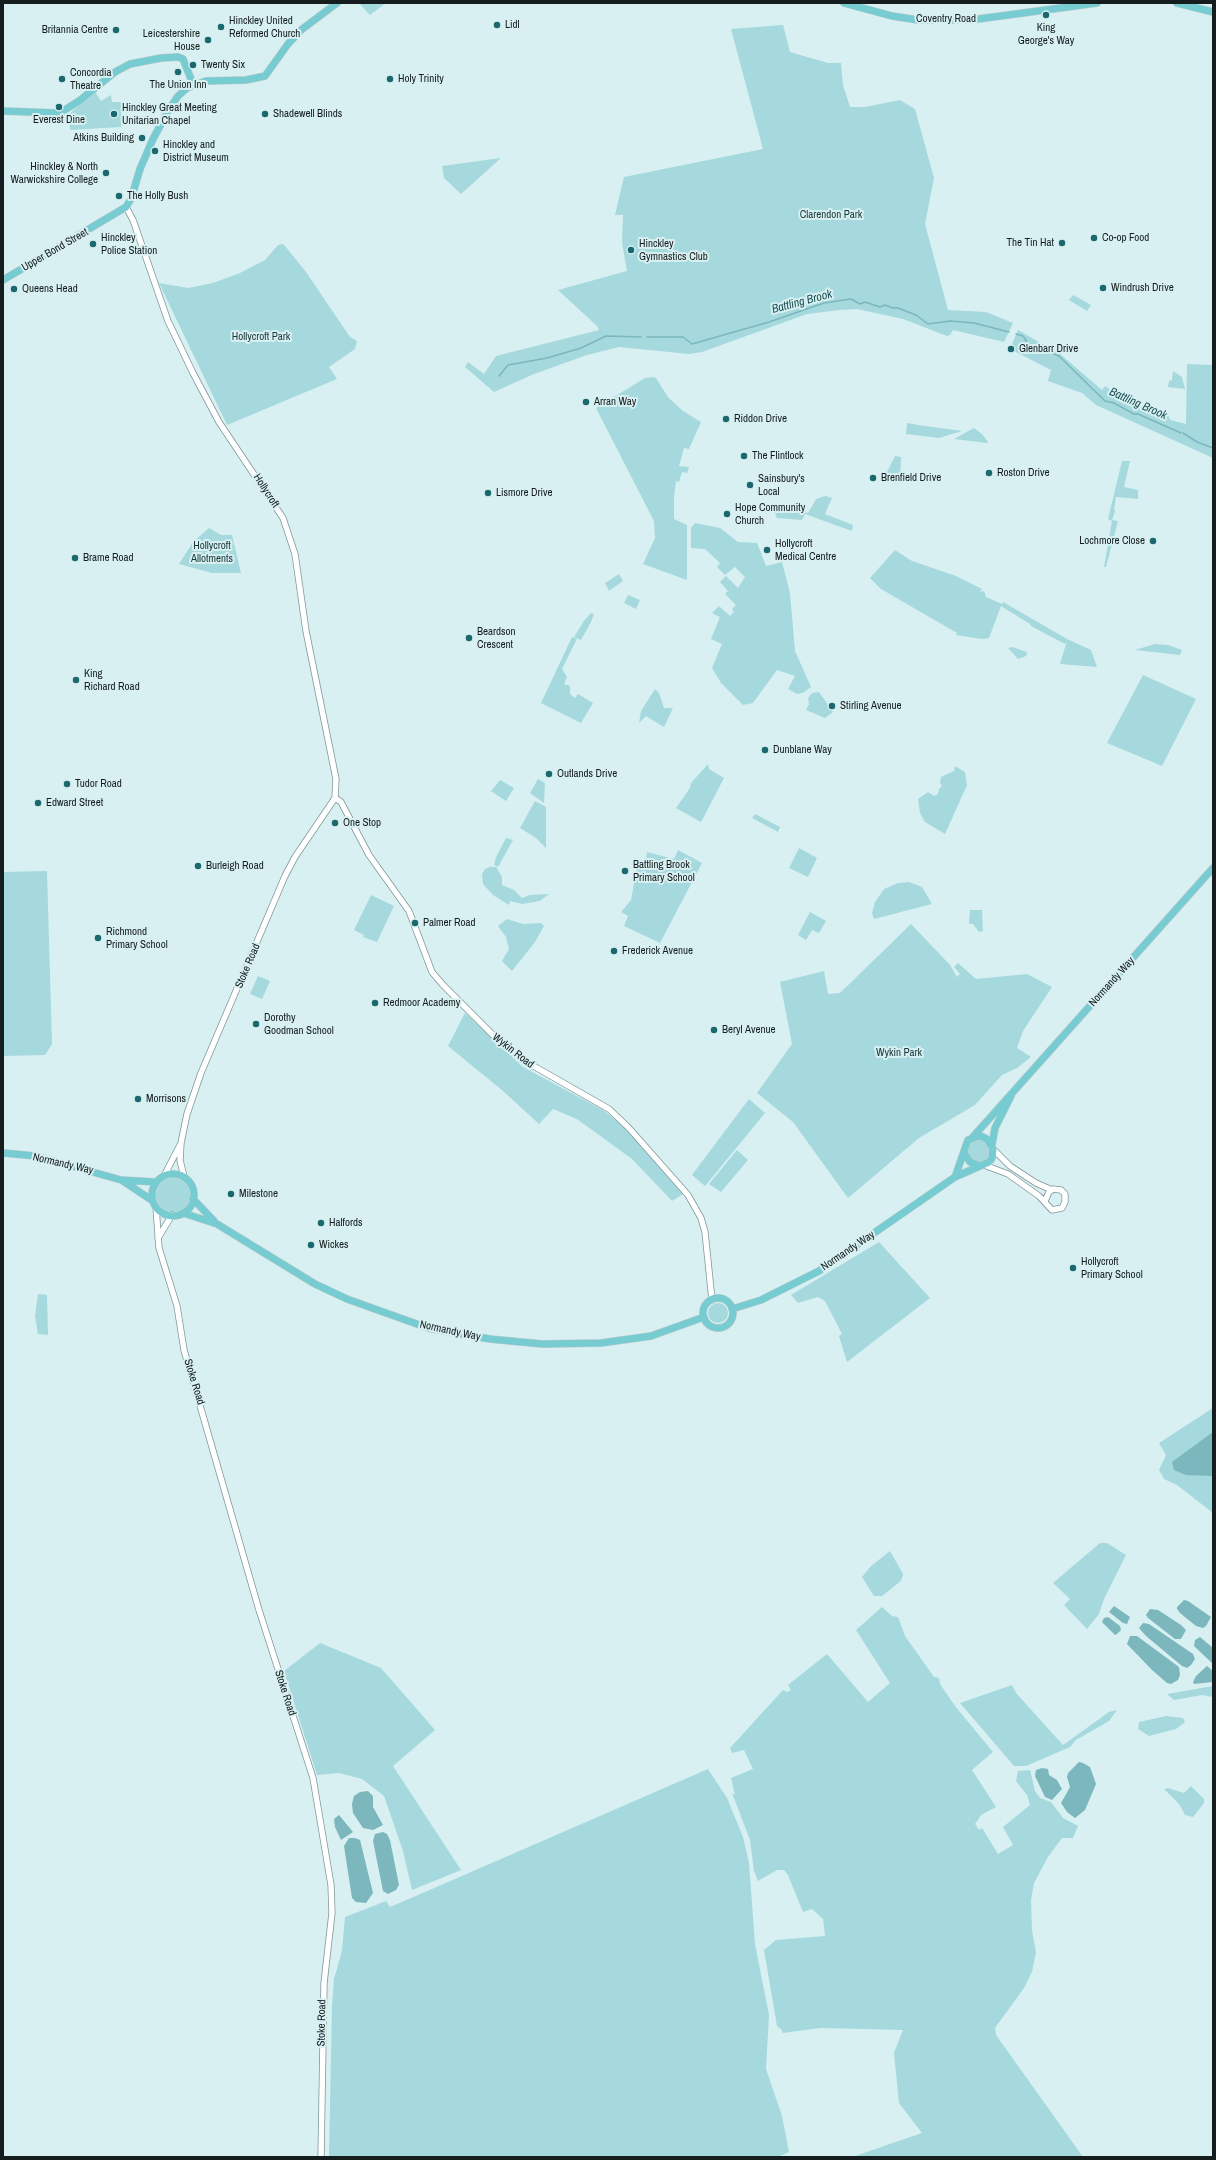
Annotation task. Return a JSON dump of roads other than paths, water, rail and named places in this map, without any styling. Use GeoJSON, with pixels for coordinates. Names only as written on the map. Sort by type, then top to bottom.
{"type":"FeatureCollection","features":[{"type":"Feature","properties":{"kind":"main road"},"geometry":{"type":"LineString","coordinates":[[126,207],[131,199],[148,149],[168,111],[178,96],[193,84],[206,81],[246,80],[266,76],[288,44],[301,30],[337,3]]}},
{"type":"Feature","properties":{"kind":"main road","name":"Coventry Road"},"geometry":{"type":"LineString","coordinates":[[844,3],[892,16],[918,20],[970,20],[1096,3]]}},
{"type":"Feature","properties":{"kind":"main road"},"geometry":{"type":"LineString","coordinates":[[1177,3],[1213,12]]}},
{"type":"Feature","properties":{"kind":"main road"},"geometry":{"type":"LineString","coordinates":[[3,111],[56,113],[63,111],[73,106],[115,72],[130,64],[161,58],[181,58],[184,61],[193,84]]}},
{"type":"Feature","properties":{"kind":"main road","name":"Upper Bond Street"},"geometry":{"type":"LineString","coordinates":[[3,280],[126,207]]}},
{"type":"Feature","properties":{"kind":"main road","name":"Normandy Way"},"geometry":{"type":"LineString","coordinates":[[993,1146],[995,1128],[1011,1096],[1213,868]]}},
{"type":"Feature","properties":{"kind":"main road","name":"Normandy Way"},"geometry":{"type":"LineString","coordinates":[[972,1138],[1003,1101],[1011,1096]]}},
{"type":"Feature","properties":{"kind":"main road"},"geometry":{"type":"LineString","coordinates":[[955,1177],[966,1144],[972,1138],[983,1137],[993,1146],[992,1158],[982,1165],[970,1162],[964,1153]]}},
{"type":"Feature","properties":{"kind":"main road","name":"Normandy Way"},"geometry":{"type":"LineString","coordinates":[[3,1153],[36,1156],[121,1180],[156,1182]]}},
{"type":"Feature","properties":{"kind":"main road","name":"Normandy Way"},"geometry":{"type":"LineString","coordinates":[[732,1308],[761,1300],[819,1271],[955,1177],[982,1165]]}},
{"type":"Feature","properties":{"kind":"main road"},"geometry":{"type":"LineString","coordinates":[[172,1174],[184,1177],[193,1188],[193,1199],[190,1207],[184,1212],[172,1215],[161,1211],[155,1204],[152,1195],[156,1182],[164,1176],[172,1174]]}},
{"type":"Feature","properties":{"kind":"main road","name":"Normandy Way"},"geometry":{"type":"LineString","coordinates":[[121,1180],[155,1204]]}},
{"type":"Feature","properties":{"kind":"main road","name":"Normandy Way"},"geometry":{"type":"LineString","coordinates":[[193,1199],[217,1224]]}},
{"type":"Feature","properties":{"kind":"main road","name":"Normandy Way"},"geometry":{"type":"LineString","coordinates":[[184,1212],[217,1224],[315,1284],[353,1301],[428,1328],[490,1339],[542,1344],[601,1343],[651,1336],[704,1316]]}},
{"type":"Feature","properties":{"kind":"main road"},"geometry":{"type":"LineString","coordinates":[[712,1300],[726,1301],[732,1308],[730,1321],[720,1328],[708,1324],[704,1316],[705,1307],[712,1300]]}},
{"type":"Feature","properties":{"kind":"street","name":"Hollycroft"},"geometry":{"type":"LineString","coordinates":[[126,207],[134,220],[168,321],[193,374],[220,422],[283,518],[294,554],[306,631],[336,779],[335,798]]}},
{"type":"Feature","properties":{"kind":"street","name":"Stoke Road"},"geometry":{"type":"LineString","coordinates":[[184,1177],[180,1160],[181,1143],[187,1114],[201,1074],[285,876],[295,857],[335,798]]}},
{"type":"Feature","properties":{"kind":"street","name":"Wykin Road"},"geometry":{"type":"LineString","coordinates":[[335,798],[341,802],[351,825],[369,855],[409,911],[432,972],[443,985],[483,1026],[523,1060],[609,1109],[630,1128],[688,1195],[701,1218],[705,1232],[712,1300]]}},
{"type":"Feature","properties":{"kind":"street","name":"Stoke Road"},"geometry":{"type":"LineString","coordinates":[[164,1176],[181,1143]]}},
{"type":"Feature","properties":{"kind":"street"},"geometry":{"type":"LineString","coordinates":[[982,1165],[1008,1174],[1045,1201],[1047,1207],[1054,1211],[1059,1210],[1064,1205],[1065,1194],[1061,1190],[1052,1190],[1036,1183],[1010,1166],[993,1146]]}},
{"type":"Feature","properties":{"kind":"street"},"geometry":{"type":"LineString","coordinates":[[1045,1201],[1052,1190]]}},
{"type":"Feature","properties":{"kind":"street","name":"Stoke Road"},"geometry":{"type":"LineString","coordinates":[[155,1204],[158,1241],[164,1266],[177,1306],[184,1350],[251,1581],[313,1778],[331,1885],[332,1913],[323,1990],[320,2157]]}},
{"type":"Feature","properties":{"kind":"street"},"geometry":{"type":"LineString","coordinates":[[158,1241],[160,1232],[172,1215]]}},
{"type":"Feature","properties":{"kind":"waterway","name":"Battling Brook"},"geometry":{"type":"LineString","coordinates":[[647,337],[683,337],[692,344],[769,322],[824,303],[851,299],[860,304],[865,302],[880,307],[885,305],[898,308],[916,315],[928,324],[950,321],[974,323],[1009,332]]}},
{"type":"Feature","properties":{"kind":"waterway","name":"Battling Brook"},"geometry":{"type":"LineString","coordinates":[[1016,334],[1023,336],[1032,350],[1047,351],[1059,356],[1105,401],[1114,403],[1134,414],[1138,414],[1181,433]]}},
{"type":"Feature","properties":{"kind":"waterway","name":"Battling Brook"},"geometry":{"type":"LineString","coordinates":[[499,376],[508,365],[547,358],[581,348],[606,336],[641,337]]}},
{"type":"Feature","properties":{"kind":"waterway","name":"Battling Brook"},"geometry":{"type":"LineString","coordinates":[[1183,433],[1197,442],[1213,448]]}},
{"type":"Feature","properties":{"kind":"place","name":"King George's Way"},"geometry":{"type":"Point","coordinates":[1046,15]}},
{"type":"Feature","properties":{"kind":"place","name":"Lidl"},"geometry":{"type":"Point","coordinates":[497,25]}},
{"type":"Feature","properties":{"kind":"place","name":"Hinckley United Reformed Church"},"geometry":{"type":"Point","coordinates":[221,27]}},
{"type":"Feature","properties":{"kind":"place","name":"Britannia Centre"},"geometry":{"type":"Point","coordinates":[116,30]}},
{"type":"Feature","properties":{"kind":"place","name":"Leicestershire House"},"geometry":{"type":"Point","coordinates":[208,40]}},
{"type":"Feature","properties":{"kind":"place","name":"Twenty Six"},"geometry":{"type":"Point","coordinates":[193,65]}},
{"type":"Feature","properties":{"kind":"place","name":"The Union Inn"},"geometry":{"type":"Point","coordinates":[178,72]}},
{"type":"Feature","properties":{"kind":"place","name":"Concordia Theatre"},"geometry":{"type":"Point","coordinates":[62,79]}},
{"type":"Feature","properties":{"kind":"place","name":"Holy Trinity"},"geometry":{"type":"Point","coordinates":[390,79]}},
{"type":"Feature","properties":{"kind":"place","name":"Everest Dine"},"geometry":{"type":"Point","coordinates":[59,107]}},
{"type":"Feature","properties":{"kind":"place","name":"Hinckley Great Meeting Unitarian Chapel"},"geometry":{"type":"Point","coordinates":[114,114]}},
{"type":"Feature","properties":{"kind":"place","name":"Shadewell Blinds"},"geometry":{"type":"Point","coordinates":[265,114]}},
{"type":"Feature","properties":{"kind":"place","name":"Atkins Building"},"geometry":{"type":"Point","coordinates":[142,138]}},
{"type":"Feature","properties":{"kind":"place","name":"Hinckley and District Museum"},"geometry":{"type":"Point","coordinates":[155,151]}},
{"type":"Feature","properties":{"kind":"place","name":"Hinckley & North Warwickshire College"},"geometry":{"type":"Point","coordinates":[106,173]}},
{"type":"Feature","properties":{"kind":"place","name":"The Holly Bush"},"geometry":{"type":"Point","coordinates":[119,196]}},
{"type":"Feature","properties":{"kind":"place","name":"Co-op Food"},"geometry":{"type":"Point","coordinates":[1094,238]}},
{"type":"Feature","properties":{"kind":"place","name":"The Tin Hat"},"geometry":{"type":"Point","coordinates":[1062,243]}},
{"type":"Feature","properties":{"kind":"place","name":"Hinckley Police Station"},"geometry":{"type":"Point","coordinates":[93,244]}},
{"type":"Feature","properties":{"kind":"place","name":"Hinckley Gymnastics Club"},"geometry":{"type":"Point","coordinates":[631,250]}},
{"type":"Feature","properties":{"kind":"place","name":"Windrush Drive"},"geometry":{"type":"Point","coordinates":[1103,288]}},
{"type":"Feature","properties":{"kind":"place","name":"Queens Head"},"geometry":{"type":"Point","coordinates":[14,289]}},
{"type":"Feature","properties":{"kind":"place","name":"Glenbarr Drive"},"geometry":{"type":"Point","coordinates":[1011,349]}},
{"type":"Feature","properties":{"kind":"place","name":"Arran Way"},"geometry":{"type":"Point","coordinates":[586,402]}},
{"type":"Feature","properties":{"kind":"place","name":"Riddon Drive"},"geometry":{"type":"Point","coordinates":[726,419]}},
{"type":"Feature","properties":{"kind":"place","name":"The Flintlock"},"geometry":{"type":"Point","coordinates":[744,456]}},
{"type":"Feature","properties":{"kind":"place","name":"Roston Drive"},"geometry":{"type":"Point","coordinates":[989,473]}},
{"type":"Feature","properties":{"kind":"place","name":"Brenfield Drive"},"geometry":{"type":"Point","coordinates":[873,478]}},
{"type":"Feature","properties":{"kind":"place","name":"Sainsbury's Local"},"geometry":{"type":"Point","coordinates":[750,485]}},
{"type":"Feature","properties":{"kind":"place","name":"Lismore Drive"},"geometry":{"type":"Point","coordinates":[488,493]}},
{"type":"Feature","properties":{"kind":"place","name":"Hope Community Church"},"geometry":{"type":"Point","coordinates":[727,514]}},
{"type":"Feature","properties":{"kind":"place","name":"Lochmore Close"},"geometry":{"type":"Point","coordinates":[1153,541]}},
{"type":"Feature","properties":{"kind":"place","name":"Hollycroft Medical Centre"},"geometry":{"type":"Point","coordinates":[767,550]}},
{"type":"Feature","properties":{"kind":"place","name":"Brame Road"},"geometry":{"type":"Point","coordinates":[75,558]}},
{"type":"Feature","properties":{"kind":"place","name":"Beardson Crescent"},"geometry":{"type":"Point","coordinates":[469,638]}},
{"type":"Feature","properties":{"kind":"place","name":"King Richard Road"},"geometry":{"type":"Point","coordinates":[76,680]}},
{"type":"Feature","properties":{"kind":"place","name":"Stirling Avenue"},"geometry":{"type":"Point","coordinates":[832,706]}},
{"type":"Feature","properties":{"kind":"place","name":"Dunblane Way"},"geometry":{"type":"Point","coordinates":[765,750]}},
{"type":"Feature","properties":{"kind":"place","name":"Outlands Drive"},"geometry":{"type":"Point","coordinates":[549,774]}},
{"type":"Feature","properties":{"kind":"place","name":"Tudor Road"},"geometry":{"type":"Point","coordinates":[67,784]}},
{"type":"Feature","properties":{"kind":"place","name":"Edward Street"},"geometry":{"type":"Point","coordinates":[38,803]}},
{"type":"Feature","properties":{"kind":"place","name":"One Stop"},"geometry":{"type":"Point","coordinates":[335,823]}},
{"type":"Feature","properties":{"kind":"place","name":"Burleigh Road"},"geometry":{"type":"Point","coordinates":[198,866]}},
{"type":"Feature","properties":{"kind":"place","name":"Battling Brook Primary School"},"geometry":{"type":"Point","coordinates":[625,871]}},
{"type":"Feature","properties":{"kind":"place","name":"Palmer Road"},"geometry":{"type":"Point","coordinates":[415,923]}},
{"type":"Feature","properties":{"kind":"place","name":"Richmond Primary School"},"geometry":{"type":"Point","coordinates":[98,938]}},
{"type":"Feature","properties":{"kind":"place","name":"Frederick Avenue"},"geometry":{"type":"Point","coordinates":[614,951]}},
{"type":"Feature","properties":{"kind":"place","name":"Redmoor Academy"},"geometry":{"type":"Point","coordinates":[375,1003]}},
{"type":"Feature","properties":{"kind":"place","name":"Dorothy Goodman School"},"geometry":{"type":"Point","coordinates":[256,1024]}},
{"type":"Feature","properties":{"kind":"place","name":"Beryl Avenue"},"geometry":{"type":"Point","coordinates":[714,1030]}},
{"type":"Feature","properties":{"kind":"place","name":"Morrisons"},"geometry":{"type":"Point","coordinates":[138,1099]}},
{"type":"Feature","properties":{"kind":"place","name":"Milestone"},"geometry":{"type":"Point","coordinates":[231,1194]}},
{"type":"Feature","properties":{"kind":"place","name":"Halfords"},"geometry":{"type":"Point","coordinates":[321,1223]}},
{"type":"Feature","properties":{"kind":"place","name":"Wickes"},"geometry":{"type":"Point","coordinates":[311,1245]}},
{"type":"Feature","properties":{"kind":"place","name":"Hollycroft Primary School"},"geometry":{"type":"Point","coordinates":[1073,1268]}},
{"type":"Feature","properties":{"kind":"park label","name":"Clarendon Park"},"geometry":{"type":"Point","coordinates":[831,215]}},
{"type":"Feature","properties":{"kind":"park label","name":"Hollycroft Park"},"geometry":{"type":"Point","coordinates":[261,337]}},
{"type":"Feature","properties":{"kind":"park label","name":"Hollycroft Allotments"},"geometry":{"type":"Point","coordinates":[212,552]}},
{"type":"Feature","properties":{"kind":"park label","name":"Wykin Park"},"geometry":{"type":"Point","coordinates":[899,1053]}}]}
